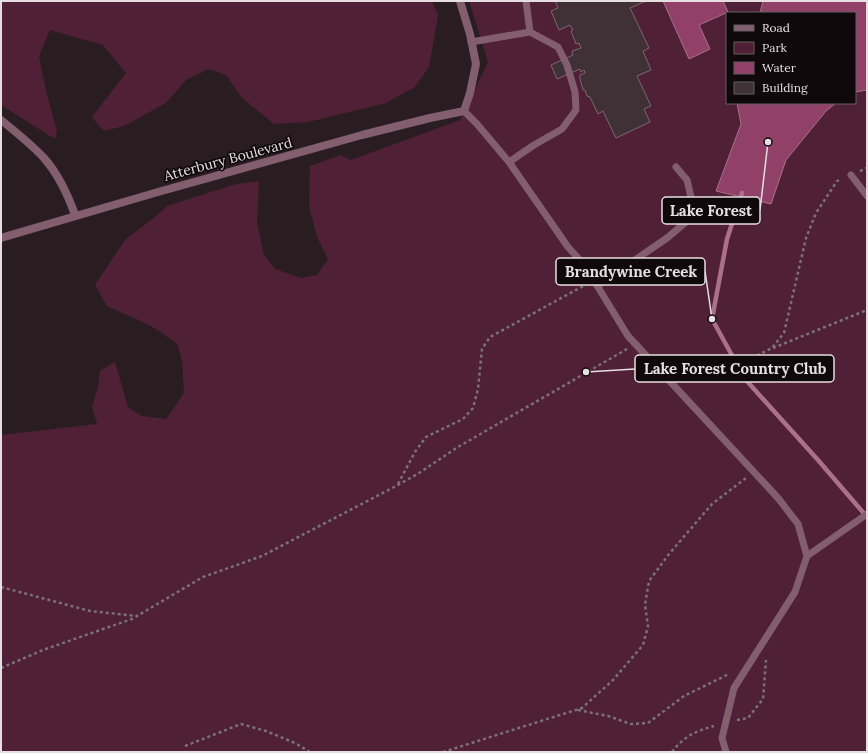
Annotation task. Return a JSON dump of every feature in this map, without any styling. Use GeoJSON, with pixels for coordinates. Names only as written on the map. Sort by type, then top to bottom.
{"type":"FeatureCollection","features":[{"type":"Feature","properties":{"kind":"street"},"geometry":{"type":"LineString","coordinates":[[460,1],[476,64],[470,93],[464,111]]}},
{"type":"Feature","properties":{"kind":"street","name":"Atterbury Boulevard"},"geometry":{"type":"LineString","coordinates":[[1,238],[75,215],[388,128],[464,111]]}},
{"type":"Feature","properties":{"kind":"street"},"geometry":{"type":"LineString","coordinates":[[1,120],[45,159],[56,174],[68,197],[75,215]]}},
{"type":"Feature","properties":{"kind":"lane"},"geometry":{"type":"LineString","coordinates":[[526,1],[530,32]]}},
{"type":"Feature","properties":{"kind":"lane"},"geometry":{"type":"LineString","coordinates":[[471,42],[530,32],[558,46],[567,65],[575,92],[576,110],[562,129],[534,145],[510,162]]}},
{"type":"Feature","properties":{"kind":"lane"},"geometry":{"type":"LineString","coordinates":[[464,111],[510,162],[568,247],[585,266],[628,336],[778,498],[798,524],[807,556],[795,592],[734,688],[722,738],[726,752]]}},
{"type":"Feature","properties":{"kind":"lane"},"geometry":{"type":"LineString","coordinates":[[596,283],[668,238],[686,222],[693,206],[687,180],[676,167]]}},
{"type":"Feature","properties":{"kind":"lane"},"geometry":{"type":"LineString","coordinates":[[851,175],[867,196]]}},
{"type":"Feature","properties":{"kind":"lane"},"geometry":{"type":"LineString","coordinates":[[807,556],[867,514]]}},
{"type":"Feature","properties":{"kind":"path"},"geometry":{"type":"LineString","coordinates":[[772,348],[784,333],[806,238],[816,213],[837,181],[867,168]]}},
{"type":"Feature","properties":{"kind":"path"},"geometry":{"type":"LineString","coordinates":[[398,485],[415,452],[426,438],[463,419],[474,408],[478,389],[482,349],[490,337],[596,283]]}},
{"type":"Feature","properties":{"kind":"path"},"geometry":{"type":"LineString","coordinates":[[671,383],[714,372],[747,361],[772,348],[867,310]]}},
{"type":"Feature","properties":{"kind":"path"},"geometry":{"type":"LineString","coordinates":[[1,668],[43,650],[132,619],[202,577],[262,556],[398,485],[419,473],[458,446],[636,344]]}},
{"type":"Feature","properties":{"kind":"path"},"geometry":{"type":"LineString","coordinates":[[443,752],[582,708],[613,680],[643,645],[648,626],[644,605],[649,581],[653,575],[712,504],[754,472]]}},
{"type":"Feature","properties":{"kind":"path"},"geometry":{"type":"LineString","coordinates":[[1,587],[90,611],[138,616]]}},
{"type":"Feature","properties":{"kind":"path"},"geometry":{"type":"LineString","coordinates":[[578,710],[608,716],[631,724],[648,723],[684,696],[748,667]]}},
{"type":"Feature","properties":{"kind":"path"},"geometry":{"type":"LineString","coordinates":[[185,746],[241,724],[266,731],[295,743],[310,752]]}},
{"type":"Feature","properties":{"kind":"green space"},"geometry":{"type":"Polygon","coordinates":[[[1,1],[432,1],[438,15],[429,67],[415,87],[386,103],[308,122],[274,124],[242,98],[226,75],[208,69],[186,80],[166,103],[124,126],[104,131],[92,117],[126,73],[103,45],[50,30],[39,56],[46,91],[57,131],[55,139],[1,105],[1,1]]]}},
{"type":"Feature","properties":{"kind":"green space"},"geometry":{"type":"Polygon","coordinates":[[[469,1],[763,1],[760,12],[726,12],[726,104],[737,104],[741,124],[716,190],[771,204],[786,160],[826,111],[835,104],[856,104],[856,92],[867,90],[867,752],[1,752],[1,435],[97,424],[92,407],[98,387],[100,371],[115,362],[128,407],[142,416],[166,419],[184,393],[182,361],[177,343],[151,326],[107,306],[95,285],[125,240],[167,206],[236,184],[259,181],[257,223],[264,255],[275,269],[301,278],[317,275],[328,259],[317,237],[309,206],[310,166],[341,155],[351,160],[460,120],[488,62],[469,1]]]}},
{"type":"Feature","properties":{"kind":"water"},"geometry":{"type":"Polygon","coordinates":[[[663,1],[723,1],[728,12],[699,25],[710,49],[689,59],[663,1]]]}},
{"type":"Feature","properties":{"kind":"water"},"geometry":{"type":"Polygon","coordinates":[[[763,1],[867,1],[867,90],[856,92],[856,12],[760,12],[763,1]]]}},
{"type":"Feature","properties":{"kind":"water"},"geometry":{"type":"Polygon","coordinates":[[[737,104],[835,104],[826,111],[786,160],[771,204],[716,191],[741,124],[737,104]]]}},
{"type":"Feature","properties":{"kind":"building"},"geometry":{"type":"Polygon","coordinates":[[[555,1],[646,1],[630,8],[649,48],[643,51],[651,70],[637,76],[651,106],[644,109],[650,122],[616,138],[603,111],[598,114],[590,97],[587,96],[585,90],[583,90],[580,75],[585,73],[584,70],[581,72],[580,69],[557,79],[551,65],[573,55],[572,51],[581,48],[579,43],[576,44],[571,31],[573,30],[570,25],[559,30],[551,11],[558,8],[555,1]]]}},
{"type":"Feature","properties":{"kind":"waterway"},"geometry":{"type":"LineString","coordinates":[[742,193],[727,239],[712,319],[745,379],[867,517]]}},
{"type":"Feature","properties":{"kind":"place","name":"Lake Forest"},"geometry":{"type":"Point","coordinates":[768,142]}},
{"type":"Feature","properties":{"kind":"place","name":"Brandywine Creek"},"geometry":{"type":"Point","coordinates":[712,319]}},
{"type":"Feature","properties":{"kind":"place","name":"Lake Forest Country Club"},"geometry":{"type":"Point","coordinates":[586,372]}}]}
